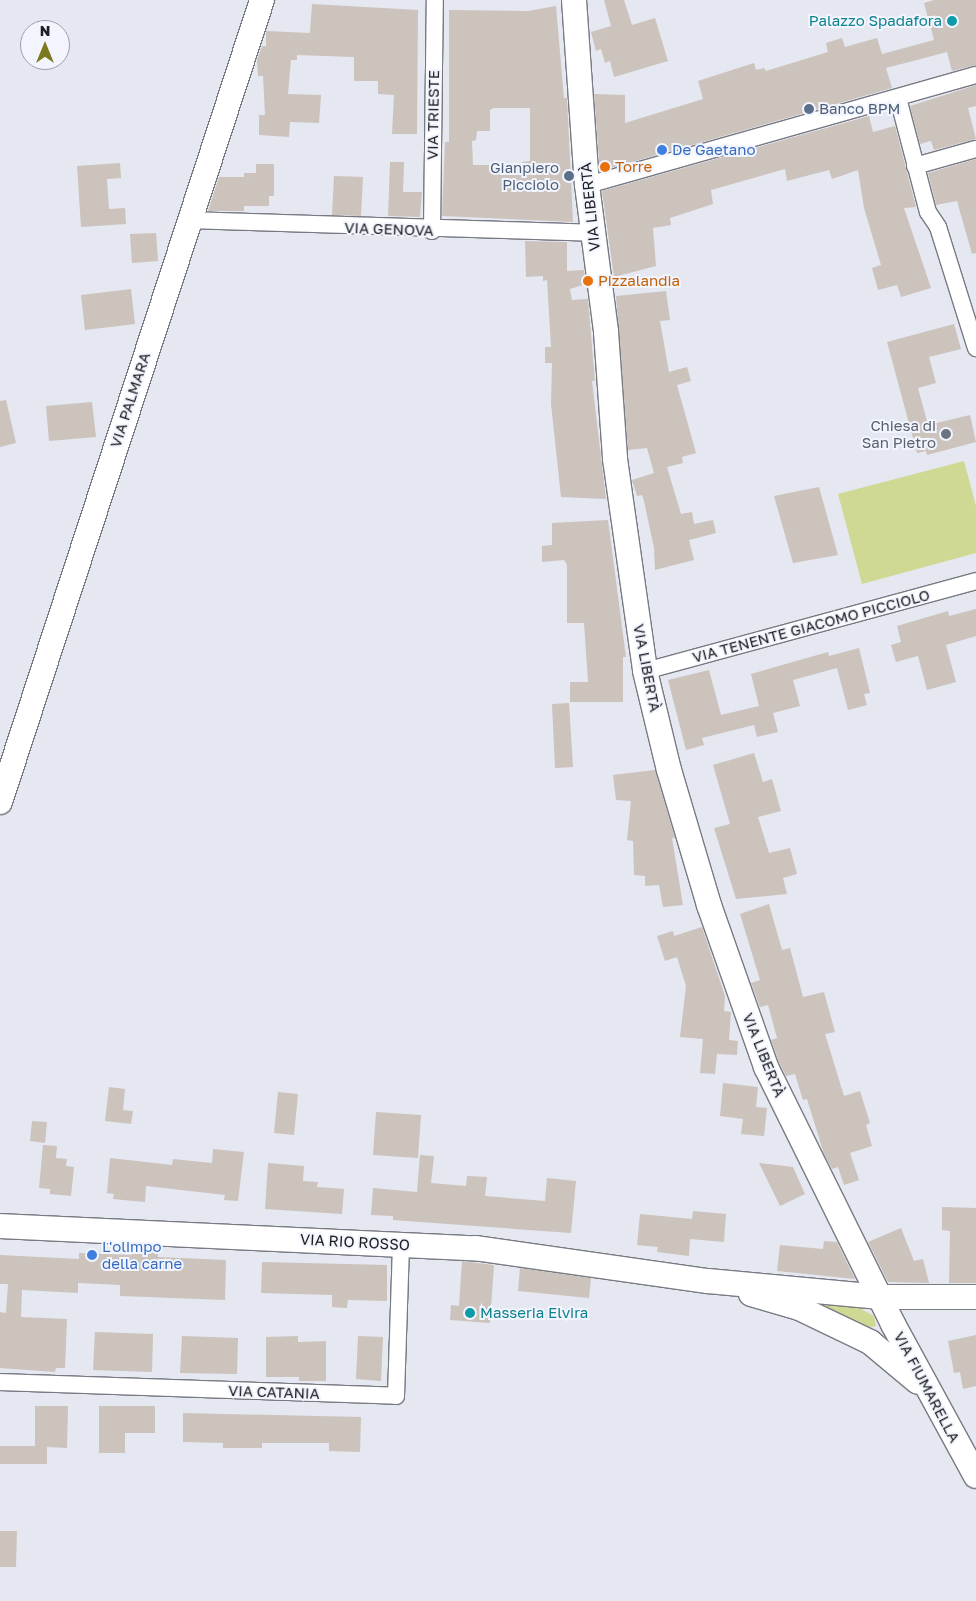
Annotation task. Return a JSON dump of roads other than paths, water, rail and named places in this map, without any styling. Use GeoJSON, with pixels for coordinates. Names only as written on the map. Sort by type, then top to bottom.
{"type":"FeatureCollection","features":[{"type":"Feature","properties":{"kind":"street","name":"VIA PALMARA"},"geometry":{"type":"LineString","coordinates":[[0,802],[187,220],[262,0]]}},
{"type":"Feature","properties":{"kind":"street","name":"VIA TRIESTE"},"geometry":{"type":"LineString","coordinates":[[432,231],[435,0]]}},
{"type":"Feature","properties":{"kind":"street","name":"VIA LIBERTÀ"},"geometry":{"type":"LineString","coordinates":[[574,0],[587,185],[606,332],[615,459],[646,671],[669,770],[704,887],[766,1067],[880,1297]]}},
{"type":"Feature","properties":{"kind":"street"},"geometry":{"type":"LineString","coordinates":[[587,185],[976,75]]}},
{"type":"Feature","properties":{"kind":"street"},"geometry":{"type":"LineString","coordinates":[[898,98],[928,212],[938,227],[976,348]]}},
{"type":"Feature","properties":{"kind":"street"},"geometry":{"type":"LineString","coordinates":[[915,166],[976,148]]}},
{"type":"Feature","properties":{"kind":"street","name":"VIA GENOVA"},"geometry":{"type":"LineString","coordinates":[[187,220],[432,231],[592,233]]}},
{"type":"Feature","properties":{"kind":"street","name":"VIA TENENTE GIACOMO PICCIOLO"},"geometry":{"type":"LineString","coordinates":[[646,671],[976,580]]}},
{"type":"Feature","properties":{"kind":"street","name":"VIA RIO ROSSO"},"geometry":{"type":"LineString","coordinates":[[0,1226],[401,1244],[540,1256],[708,1281]]}},
{"type":"Feature","properties":{"kind":"street","name":"VIA CATANIA"},"geometry":{"type":"LineString","coordinates":[[0,1382],[396,1396],[401,1244]]}},
{"type":"Feature","properties":{"kind":"street"},"geometry":{"type":"LineString","coordinates":[[708,1281],[880,1297],[976,1297]]}},
{"type":"Feature","properties":{"kind":"street"},"geometry":{"type":"LineString","coordinates":[[708,1281],[799,1308],[870,1342],[927,1389]]}},
{"type":"Feature","properties":{"kind":"street","name":"VIA FIUMARELLA"},"geometry":{"type":"LineString","coordinates":[[880,1297],[927,1389],[976,1476]]}},
{"type":"Feature","properties":{"kind":"street"},"geometry":{"type":"LineString","coordinates":[[870,1342],[886,1336],[893,1324]]}},
{"type":"Feature","properties":{"kind":"place","name":"Palazzo Spadafora"},"geometry":{"type":"Point","coordinates":[952,21]}},
{"type":"Feature","properties":{"kind":"place","name":"Banco BPM"},"geometry":{"type":"Point","coordinates":[809,109]}},
{"type":"Feature","properties":{"kind":"place","name":"De Gaetano"},"geometry":{"type":"Point","coordinates":[662,150]}},
{"type":"Feature","properties":{"kind":"place","name":"Torre"},"geometry":{"type":"Point","coordinates":[605,167]}},
{"type":"Feature","properties":{"kind":"place","name":"Gianpiero Picciolo"},"geometry":{"type":"Point","coordinates":[569,176]}},
{"type":"Feature","properties":{"kind":"place","name":"Pizzalandia"},"geometry":{"type":"Point","coordinates":[588,281]}},
{"type":"Feature","properties":{"kind":"place","name":"Chiesa di San Pietro"},"geometry":{"type":"Point","coordinates":[946,434]}},
{"type":"Feature","properties":{"kind":"place","name":"L'olimpo della carne"},"geometry":{"type":"Point","coordinates":[92,1255]}},
{"type":"Feature","properties":{"kind":"place","name":"Masseria Elvira"},"geometry":{"type":"Point","coordinates":[470,1313]}}]}
